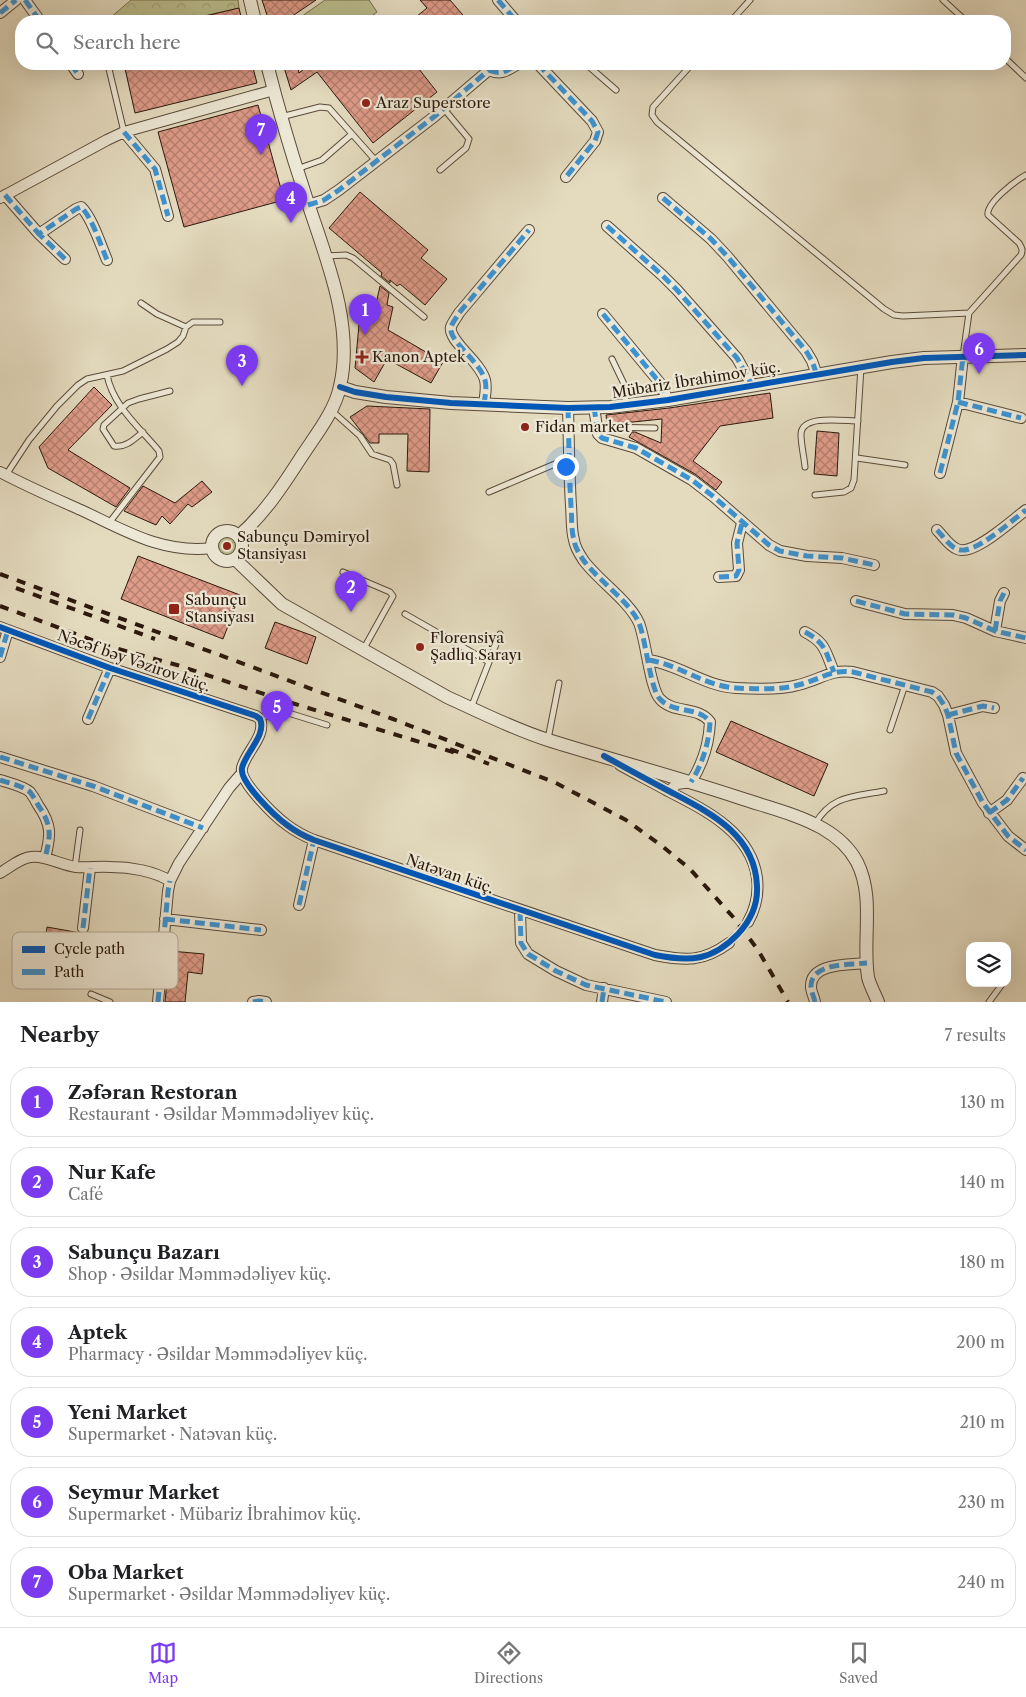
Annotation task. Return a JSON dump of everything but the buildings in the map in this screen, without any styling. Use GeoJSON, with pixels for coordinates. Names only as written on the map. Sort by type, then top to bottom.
{"type":"FeatureCollection","features":[{"type":"Feature","properties":{"kind":"street"},"geometry":{"type":"LineString","coordinates":[[0,13],[16,0]]}},
{"type":"Feature","properties":{"kind":"street"},"geometry":{"type":"LineString","coordinates":[[25,0],[36,15]]}},
{"type":"Feature","properties":{"kind":"street"},"geometry":{"type":"LineString","coordinates":[[250,0],[254,15]]}},
{"type":"Feature","properties":{"kind":"street"},"geometry":{"type":"LineString","coordinates":[[498,0],[511,15]]}},
{"type":"Feature","properties":{"kind":"street"},"geometry":{"type":"LineString","coordinates":[[75,70],[78,74]]}},
{"type":"Feature","properties":{"kind":"street"},"geometry":{"type":"LineString","coordinates":[[239,536],[273,500],[331,410],[340,387],[343,350],[342,328],[334,287],[281,117],[269,70]]}},
{"type":"Feature","properties":{"kind":"street"},"geometry":{"type":"LineString","coordinates":[[308,205],[324,200],[377,162],[444,109],[489,70]]}},
{"type":"Feature","properties":{"kind":"street"},"geometry":{"type":"LineString","coordinates":[[493,70],[495,74],[508,70]]}},
{"type":"Feature","properties":{"kind":"street"},"geometry":{"type":"LineString","coordinates":[[544,70],[592,121],[598,132],[595,141],[566,177]]}},
{"type":"Feature","properties":{"kind":"street"},"geometry":{"type":"LineString","coordinates":[[65,259],[2,196],[124,132],[274,90]]}},
{"type":"Feature","properties":{"kind":"street"},"geometry":{"type":"LineString","coordinates":[[124,132],[155,169],[168,216]]}},
{"type":"Feature","properties":{"kind":"street"},"geometry":{"type":"LineString","coordinates":[[663,198],[711,239],[747,278],[806,351],[817,375]]}},
{"type":"Feature","properties":{"kind":"street"},"geometry":{"type":"LineString","coordinates":[[39,234],[81,207],[93,227],[107,260]]}},
{"type":"Feature","properties":{"kind":"street"},"geometry":{"type":"LineString","coordinates":[[607,226],[677,290],[737,358],[752,385]]}},
{"type":"Feature","properties":{"kind":"street"},"geometry":{"type":"LineString","coordinates":[[484,404],[485,380],[474,360],[455,341],[451,327],[460,313],[529,230]]}},
{"type":"Feature","properties":{"kind":"street"},"geometry":{"type":"LineString","coordinates":[[603,314],[660,383],[668,400]]}},
{"type":"Feature","properties":{"kind":"street","name":"Mübariz İbrahimov küç."},"geometry":{"type":"LineString","coordinates":[[340,387],[355,392],[386,397],[451,403],[568,408],[594,407],[668,400],[924,358],[1026,355]]}},
{"type":"Feature","properties":{"kind":"street"},"geometry":{"type":"LineString","coordinates":[[940,473],[958,402],[963,356]]}},
{"type":"Feature","properties":{"kind":"street"},"geometry":{"type":"LineString","coordinates":[[958,402],[1021,418]]}},
{"type":"Feature","properties":{"kind":"street"},"geometry":{"type":"LineString","coordinates":[[594,407],[598,434],[602,438],[636,448],[692,480],[720,501],[742,523],[780,551],[807,556],[842,558],[874,565]]}},
{"type":"Feature","properties":{"kind":"street"},"geometry":{"type":"LineString","coordinates":[[568,408],[574,540],[584,561],[635,615],[640,624],[658,698],[672,707],[701,714],[710,722],[702,761],[698,771],[691,782],[677,784],[669,791]]}},
{"type":"Feature","properties":{"kind":"street"},"geometry":{"type":"LineString","coordinates":[[3,473],[158,544],[194,550],[212,548]]}},
{"type":"Feature","properties":{"kind":"street"},"geometry":{"type":"LineString","coordinates":[[937,530],[955,549],[962,551],[979,545],[1026,510]]}},
{"type":"Feature","properties":{"kind":"street"},"geometry":{"type":"LineString","coordinates":[[719,577],[736,576],[739,570],[737,543],[742,523]]}},
{"type":"Feature","properties":{"kind":"street"},"geometry":{"type":"LineString","coordinates":[[231,531],[239,536],[242,540],[242,549],[235,559],[231,561],[223,560],[216,556],[212,548],[213,540],[221,532],[231,531]]}},
{"type":"Feature","properties":{"kind":"street"},"geometry":{"type":"LineString","coordinates":[[235,559],[282,604],[447,697],[511,726],[548,740],[691,782],[774,809],[815,824],[837,837],[857,861],[862,874],[866,903],[867,964],[869,979],[878,1002]]}},
{"type":"Feature","properties":{"kind":"street"},"geometry":{"type":"LineString","coordinates":[[996,631],[1000,601],[1004,593]]}},
{"type":"Feature","properties":{"kind":"street"},"geometry":{"type":"LineString","coordinates":[[856,601],[899,613],[953,615],[966,618],[996,631],[1026,638]]}},
{"type":"Feature","properties":{"kind":"street"},"geometry":{"type":"LineString","coordinates":[[0,657],[4,628]]}},
{"type":"Feature","properties":{"kind":"street","name":"Nəcəf bəy Vəzirov küç."},"geometry":{"type":"LineString","coordinates":[[4,628],[110,668],[252,714],[260,719]]}},
{"type":"Feature","properties":{"kind":"street"},"geometry":{"type":"LineString","coordinates":[[805,632],[818,639],[834,672]]}},
{"type":"Feature","properties":{"kind":"street"},"geometry":{"type":"LineString","coordinates":[[649,660],[667,664],[697,679],[720,686],[737,688],[798,685],[841,670],[932,692],[944,705],[956,752],[989,813],[1008,836],[1026,850]]}},
{"type":"Feature","properties":{"kind":"street"},"geometry":{"type":"LineString","coordinates":[[88,719],[110,668]]}},
{"type":"Feature","properties":{"kind":"street"},"geometry":{"type":"LineString","coordinates":[[948,715],[983,706],[994,708]]}},
{"type":"Feature","properties":{"kind":"street"},"geometry":{"type":"LineString","coordinates":[[164,932],[170,881],[179,863],[229,788],[242,773],[244,763],[259,735],[262,723],[260,719]]}},
{"type":"Feature","properties":{"kind":"street"},"geometry":{"type":"LineString","coordinates":[[604,756],[709,813],[730,829],[750,854],[755,867],[758,893],[753,913],[748,922]]}},
{"type":"Feature","properties":{"kind":"street"},"geometry":{"type":"LineString","coordinates":[[0,757],[93,786],[203,828]]}},
{"type":"Feature","properties":{"kind":"street","name":"Natəvan küç."},"geometry":{"type":"LineString","coordinates":[[242,773],[250,788],[270,810],[286,824],[314,840],[655,955],[692,960],[708,956],[729,942]]}},
{"type":"Feature","properties":{"kind":"street"},"geometry":{"type":"LineString","coordinates":[[989,813],[1007,800],[1023,778]]}},
{"type":"Feature","properties":{"kind":"street"},"geometry":{"type":"LineString","coordinates":[[0,780],[30,792],[48,821],[50,841],[45,858]]}},
{"type":"Feature","properties":{"kind":"street"},"geometry":{"type":"LineString","coordinates":[[299,905],[314,840]]}},
{"type":"Feature","properties":{"kind":"street"},"geometry":{"type":"LineString","coordinates":[[0,873],[24,858],[30,857],[45,858],[75,867],[120,868],[151,873],[162,876],[170,881]]}},
{"type":"Feature","properties":{"kind":"street"},"geometry":{"type":"LineString","coordinates":[[83,928],[90,868]]}},
{"type":"Feature","properties":{"kind":"street"},"geometry":{"type":"LineString","coordinates":[[520,911],[521,943],[528,954],[586,986],[604,988],[666,1002]]}},
{"type":"Feature","properties":{"kind":"street"},"geometry":{"type":"LineString","coordinates":[[165,919],[261,930]]}},
{"type":"Feature","properties":{"kind":"street"},"geometry":{"type":"LineString","coordinates":[[815,1002],[811,986],[818,972],[825,968],[867,964]]}},
{"type":"Feature","properties":{"kind":"street"},"geometry":{"type":"LineString","coordinates":[[602,1002],[604,988]]}},
{"type":"Feature","properties":{"kind":"street"},"geometry":{"type":"LineString","coordinates":[[158,1002],[159,989]]}},
{"type":"Feature","properties":{"kind":"street"},"geometry":{"type":"LineString","coordinates":[[253,1002],[266,1002]]}},
{"type":"Feature","properties":{"kind":"lane"},"geometry":{"type":"LineString","coordinates":[[736,15],[750,0]]}},
{"type":"Feature","properties":{"kind":"lane"},"geometry":{"type":"LineString","coordinates":[[943,0],[959,15]]}},
{"type":"Feature","properties":{"kind":"lane"},"geometry":{"type":"LineString","coordinates":[[1011,64],[1026,78]]}},
{"type":"Feature","properties":{"kind":"lane"},"geometry":{"type":"LineString","coordinates":[[109,70],[124,132]]}},
{"type":"Feature","properties":{"kind":"lane"},"geometry":{"type":"LineString","coordinates":[[593,70],[616,90]]}},
{"type":"Feature","properties":{"kind":"lane"},"geometry":{"type":"LineString","coordinates":[[687,70],[653,107],[652,115],[658,122],[884,309],[894,315],[903,316],[969,313]]}},
{"type":"Feature","properties":{"kind":"lane"},"geometry":{"type":"LineString","coordinates":[[281,117],[325,106],[329,108],[377,162]]}},
{"type":"Feature","properties":{"kind":"lane"},"geometry":{"type":"LineString","coordinates":[[440,170],[469,144],[469,139],[444,109]]}},
{"type":"Feature","properties":{"kind":"lane"},"geometry":{"type":"LineString","coordinates":[[297,169],[322,160],[352,134]]}},
{"type":"Feature","properties":{"kind":"lane"},"geometry":{"type":"LineString","coordinates":[[963,356],[969,313],[1021,256],[1022,252],[1022,247],[1019,243],[988,215],[987,211],[1010,186],[1026,175]]}},
{"type":"Feature","properties":{"kind":"lane"},"geometry":{"type":"LineString","coordinates":[[325,256],[346,254],[353,258],[424,317]]}},
{"type":"Feature","properties":{"kind":"lane"},"geometry":{"type":"LineString","coordinates":[[141,303],[157,314],[186,327]]}},
{"type":"Feature","properties":{"kind":"lane"},"geometry":{"type":"LineString","coordinates":[[3,473],[57,406],[78,385],[87,379],[123,371],[167,349],[183,336],[186,327],[193,322],[220,322]]}},
{"type":"Feature","properties":{"kind":"lane"},"geometry":{"type":"LineString","coordinates":[[612,359],[624,384],[626,405]]}},
{"type":"Feature","properties":{"kind":"lane"},"geometry":{"type":"LineString","coordinates":[[815,495],[844,492],[851,488],[854,480],[857,458],[861,367]]}},
{"type":"Feature","properties":{"kind":"lane"},"geometry":{"type":"LineString","coordinates":[[107,375],[110,388],[123,408],[159,451],[160,456],[109,523]]}},
{"type":"Feature","properties":{"kind":"lane"},"geometry":{"type":"LineString","coordinates":[[143,432],[125,446],[114,446],[102,429],[123,408],[139,399],[170,391]]}},
{"type":"Feature","properties":{"kind":"lane"},"geometry":{"type":"LineString","coordinates":[[331,410],[360,436],[372,454],[390,460],[393,464],[397,485]]}},
{"type":"Feature","properties":{"kind":"lane"},"geometry":{"type":"LineString","coordinates":[[805,467],[801,433],[804,426],[812,421],[858,421]]}},
{"type":"Feature","properties":{"kind":"lane"},"geometry":{"type":"LineString","coordinates":[[597,427],[655,428]]}},
{"type":"Feature","properties":{"kind":"lane"},"geometry":{"type":"LineString","coordinates":[[488,492],[569,458]]}},
{"type":"Feature","properties":{"kind":"lane"},"geometry":{"type":"LineString","coordinates":[[857,458],[905,465]]}},
{"type":"Feature","properties":{"kind":"lane"},"geometry":{"type":"LineString","coordinates":[[343,572],[390,592],[393,596],[363,651]]}},
{"type":"Feature","properties":{"kind":"lane"},"geometry":{"type":"LineString","coordinates":[[405,614],[489,662]]}},
{"type":"Feature","properties":{"kind":"lane"},"geometry":{"type":"LineString","coordinates":[[471,708],[500,634]]}},
{"type":"Feature","properties":{"kind":"lane"},"geometry":{"type":"LineString","coordinates":[[548,740],[559,683]]}},
{"type":"Feature","properties":{"kind":"lane"},"geometry":{"type":"LineString","coordinates":[[890,730],[905,685]]}},
{"type":"Feature","properties":{"kind":"lane"},"geometry":{"type":"LineString","coordinates":[[260,719],[277,712],[282,712],[327,725]]}},
{"type":"Feature","properties":{"kind":"lane"},"geometry":{"type":"LineString","coordinates":[[815,824],[822,812],[836,801],[884,791]]}},
{"type":"Feature","properties":{"kind":"lane"},"geometry":{"type":"LineString","coordinates":[[75,867],[80,830]]}},
{"type":"Feature","properties":{"kind":"lane"},"geometry":{"type":"LineString","coordinates":[[989,1002],[1000,987]]}},
{"type":"Feature","properties":{"kind":"lane"},"geometry":{"type":"LineString","coordinates":[[91,994],[110,1002]]}},
{"type":"Feature","properties":{"kind":"green space"},"geometry":{"type":"Polygon","coordinates":[[[131,0],[238,0],[239,8],[208,15],[114,15],[131,0]]]}},
{"type":"Feature","properties":{"kind":"green space"},"geometry":{"type":"Polygon","coordinates":[[[325,0],[369,0],[377,12],[373,15],[304,15],[325,0]]]}},
{"type":"Feature","properties":{"kind":"green space","name":"Sabunçu Dəmiryol Stansiyası"},"geometry":{"type":"Polygon","coordinates":[[[227,537],[233,540],[236,546],[233,552],[227,555],[221,552],[218,546],[221,540],[227,537]]]}},
{"type":"Feature","properties":{"kind":"tunnel"},"geometry":{"type":"LineString","coordinates":[[729,943],[748,922]]}},
{"type":"Feature","properties":{"kind":"railway"},"geometry":{"type":"LineString","coordinates":[[0,574],[393,719],[556,783],[626,820],[690,869],[734,918],[758,950],[788,1002]]}},
{"type":"Feature","properties":{"kind":"railway"},"geometry":{"type":"LineString","coordinates":[[16,588],[155,639]]}},
{"type":"Feature","properties":{"kind":"railway"},"geometry":{"type":"LineString","coordinates":[[0,606],[111,647],[177,665],[282,700],[456,753]]}},
{"type":"Feature","properties":{"kind":"railway"},"geometry":{"type":"LineString","coordinates":[[450,749],[489,764]]}},
{"type":"Feature","properties":{"kind":"marked path"},"geometry":{"type":"LineString","coordinates":[[0,13],[16,0]]}},
{"type":"Feature","properties":{"kind":"marked path"},"geometry":{"type":"LineString","coordinates":[[25,0],[36,15]]}},
{"type":"Feature","properties":{"kind":"marked path"},"geometry":{"type":"LineString","coordinates":[[498,0],[511,15]]}},
{"type":"Feature","properties":{"kind":"marked path"},"geometry":{"type":"LineString","coordinates":[[75,70],[78,74]]}},
{"type":"Feature","properties":{"kind":"marked path"},"geometry":{"type":"LineString","coordinates":[[489,70],[493,72],[508,70]]}},
{"type":"Feature","properties":{"kind":"marked path"},"geometry":{"type":"LineString","coordinates":[[308,205],[324,200],[339,190],[435,116],[489,70]]}},
{"type":"Feature","properties":{"kind":"marked path"},"geometry":{"type":"LineString","coordinates":[[544,70],[592,121],[598,132],[595,141],[566,177]]}},
{"type":"Feature","properties":{"kind":"marked path"},"geometry":{"type":"LineString","coordinates":[[124,132],[155,169],[168,216]]}},
{"type":"Feature","properties":{"kind":"marked path"},"geometry":{"type":"LineString","coordinates":[[5,195],[39,234]]}},
{"type":"Feature","properties":{"kind":"marked path"},"geometry":{"type":"LineString","coordinates":[[663,198],[711,239],[727,256],[806,351],[817,375]]}},
{"type":"Feature","properties":{"kind":"marked path"},"geometry":{"type":"LineString","coordinates":[[65,259],[39,234],[81,207],[92,224],[107,260]]}},
{"type":"Feature","properties":{"kind":"marked path"},"geometry":{"type":"LineString","coordinates":[[607,226],[677,290],[737,358],[752,385]]}},
{"type":"Feature","properties":{"kind":"marked path"},"geometry":{"type":"LineString","coordinates":[[484,404],[485,380],[477,366],[454,339],[451,327],[459,313],[529,230]]}},
{"type":"Feature","properties":{"kind":"marked path"},"geometry":{"type":"LineString","coordinates":[[603,314],[660,383],[668,400]]}},
{"type":"Feature","properties":{"kind":"marked path"},"geometry":{"type":"LineString","coordinates":[[940,473],[958,402],[963,356]]}},
{"type":"Feature","properties":{"kind":"marked path"},"geometry":{"type":"LineString","coordinates":[[958,402],[1021,418]]}},
{"type":"Feature","properties":{"kind":"marked path"},"geometry":{"type":"LineString","coordinates":[[594,407],[598,434],[602,438],[636,448],[692,480],[769,545],[780,551],[807,556],[842,558],[874,565]]}},
{"type":"Feature","properties":{"kind":"marked path"},"geometry":{"type":"LineString","coordinates":[[568,408],[572,528],[577,549],[590,568],[635,615],[642,631],[653,685],[660,699],[672,707],[699,714],[710,722],[704,754],[691,782]]}},
{"type":"Feature","properties":{"kind":"marked path"},"geometry":{"type":"LineString","coordinates":[[937,530],[951,546],[964,550],[973,548],[1026,510]]}},
{"type":"Feature","properties":{"kind":"marked path"},"geometry":{"type":"LineString","coordinates":[[719,577],[736,576],[739,570],[737,543],[742,523]]}},
{"type":"Feature","properties":{"kind":"marked path"},"geometry":{"type":"LineString","coordinates":[[995,631],[1000,601],[1004,593]]}},
{"type":"Feature","properties":{"kind":"marked path"},"geometry":{"type":"LineString","coordinates":[[856,601],[905,614],[953,615],[966,618],[995,631],[1026,638]]}},
{"type":"Feature","properties":{"kind":"marked path"},"geometry":{"type":"LineString","coordinates":[[0,657],[8,630]]}},
{"type":"Feature","properties":{"kind":"marked path"},"geometry":{"type":"LineString","coordinates":[[805,632],[821,644],[834,672]]}},
{"type":"Feature","properties":{"kind":"marked path"},"geometry":{"type":"LineString","coordinates":[[649,660],[671,666],[703,680],[736,688],[767,689],[791,687],[831,673],[845,671],[932,692],[938,696],[944,705],[956,753],[983,803],[1008,836],[1026,850]]}},
{"type":"Feature","properties":{"kind":"marked path"},"geometry":{"type":"LineString","coordinates":[[88,719],[110,668]]}},
{"type":"Feature","properties":{"kind":"marked path"},"geometry":{"type":"LineString","coordinates":[[948,715],[983,706],[994,708]]}},
{"type":"Feature","properties":{"kind":"marked path"},"geometry":{"type":"LineString","coordinates":[[0,757],[93,786],[203,828]]}},
{"type":"Feature","properties":{"kind":"marked path"},"geometry":{"type":"LineString","coordinates":[[989,813],[1007,800],[1023,778]]}},
{"type":"Feature","properties":{"kind":"marked path"},"geometry":{"type":"LineString","coordinates":[[0,780],[20,786],[30,792],[43,812],[49,830],[45,858]]}},
{"type":"Feature","properties":{"kind":"marked path"},"geometry":{"type":"LineString","coordinates":[[299,905],[314,840]]}},
{"type":"Feature","properties":{"kind":"marked path"},"geometry":{"type":"LineString","coordinates":[[83,928],[90,868]]}},
{"type":"Feature","properties":{"kind":"marked path"},"geometry":{"type":"LineString","coordinates":[[164,932],[170,881]]}},
{"type":"Feature","properties":{"kind":"marked path"},"geometry":{"type":"LineString","coordinates":[[520,911],[521,943],[528,954],[556,971],[586,985],[666,1002]]}},
{"type":"Feature","properties":{"kind":"marked path"},"geometry":{"type":"LineString","coordinates":[[165,919],[261,930]]}},
{"type":"Feature","properties":{"kind":"marked path"},"geometry":{"type":"LineString","coordinates":[[815,1002],[811,987],[812,979],[817,973],[833,966],[867,963]]}},
{"type":"Feature","properties":{"kind":"marked path"},"geometry":{"type":"LineString","coordinates":[[602,1002],[604,988]]}},
{"type":"Feature","properties":{"kind":"marked path"},"geometry":{"type":"LineString","coordinates":[[158,1002],[159,989]]}},
{"type":"Feature","properties":{"kind":"marked path"},"geometry":{"type":"LineString","coordinates":[[253,1002],[266,1002]]}},
{"type":"Feature","properties":{"kind":"cycle path"},"geometry":{"type":"LineString","coordinates":[[340,387],[355,392],[386,397],[451,403],[568,408],[610,407],[668,400],[892,362],[924,358],[1026,355]]}},
{"type":"Feature","properties":{"kind":"cycle path"},"geometry":{"type":"LineString","coordinates":[[0,627],[110,668],[256,716],[260,719],[261,731],[242,768],[246,782],[275,815],[303,835],[655,955],[690,959],[719,950],[743,929],[755,906],[757,886],[754,867],[748,851],[738,837],[712,815],[604,756]]}},
{"type":"Feature","properties":{"kind":"place","name":"Araz Superstore"},"geometry":{"type":"Point","coordinates":[366,103]}},
{"type":"Feature","properties":{"kind":"place","name":"Oba Market"},"geometry":{"type":"Point","coordinates":[261,155]}},
{"type":"Feature","properties":{"kind":"place","name":"Aptek"},"geometry":{"type":"Point","coordinates":[291,223]}},
{"type":"Feature","properties":{"kind":"place","name":"Zəfəran Restoran"},"geometry":{"type":"Point","coordinates":[365,335]}},
{"type":"Feature","properties":{"kind":"place","name":"Kanon Aptek"},"geometry":{"type":"Point","coordinates":[362,357]}},
{"type":"Feature","properties":{"kind":"place","name":"Seymur Market"},"geometry":{"type":"Point","coordinates":[979,374]}},
{"type":"Feature","properties":{"kind":"place","name":"Sabunçu Bazarı"},"geometry":{"type":"Point","coordinates":[242,386]}},
{"type":"Feature","properties":{"kind":"place","name":"Fidan market"},"geometry":{"type":"Point","coordinates":[525,427]}},
{"type":"Feature","properties":{"kind":"place","name":"Sabunçu Dəmiryol Stansiyası"},"geometry":{"type":"Point","coordinates":[227,546]}},
{"type":"Feature","properties":{"kind":"place","name":"Sabunçu Stansiyası"},"geometry":{"type":"Point","coordinates":[174,609]}},
{"type":"Feature","properties":{"kind":"place","name":"Nur Kafe"},"geometry":{"type":"Point","coordinates":[351,612]}},
{"type":"Feature","properties":{"kind":"place","name":"Florensiya Şadlıq Sarayı"},"geometry":{"type":"Point","coordinates":[420,647]}},
{"type":"Feature","properties":{"kind":"place","name":"Yeni Market"},"geometry":{"type":"Point","coordinates":[277,732]}}]}
